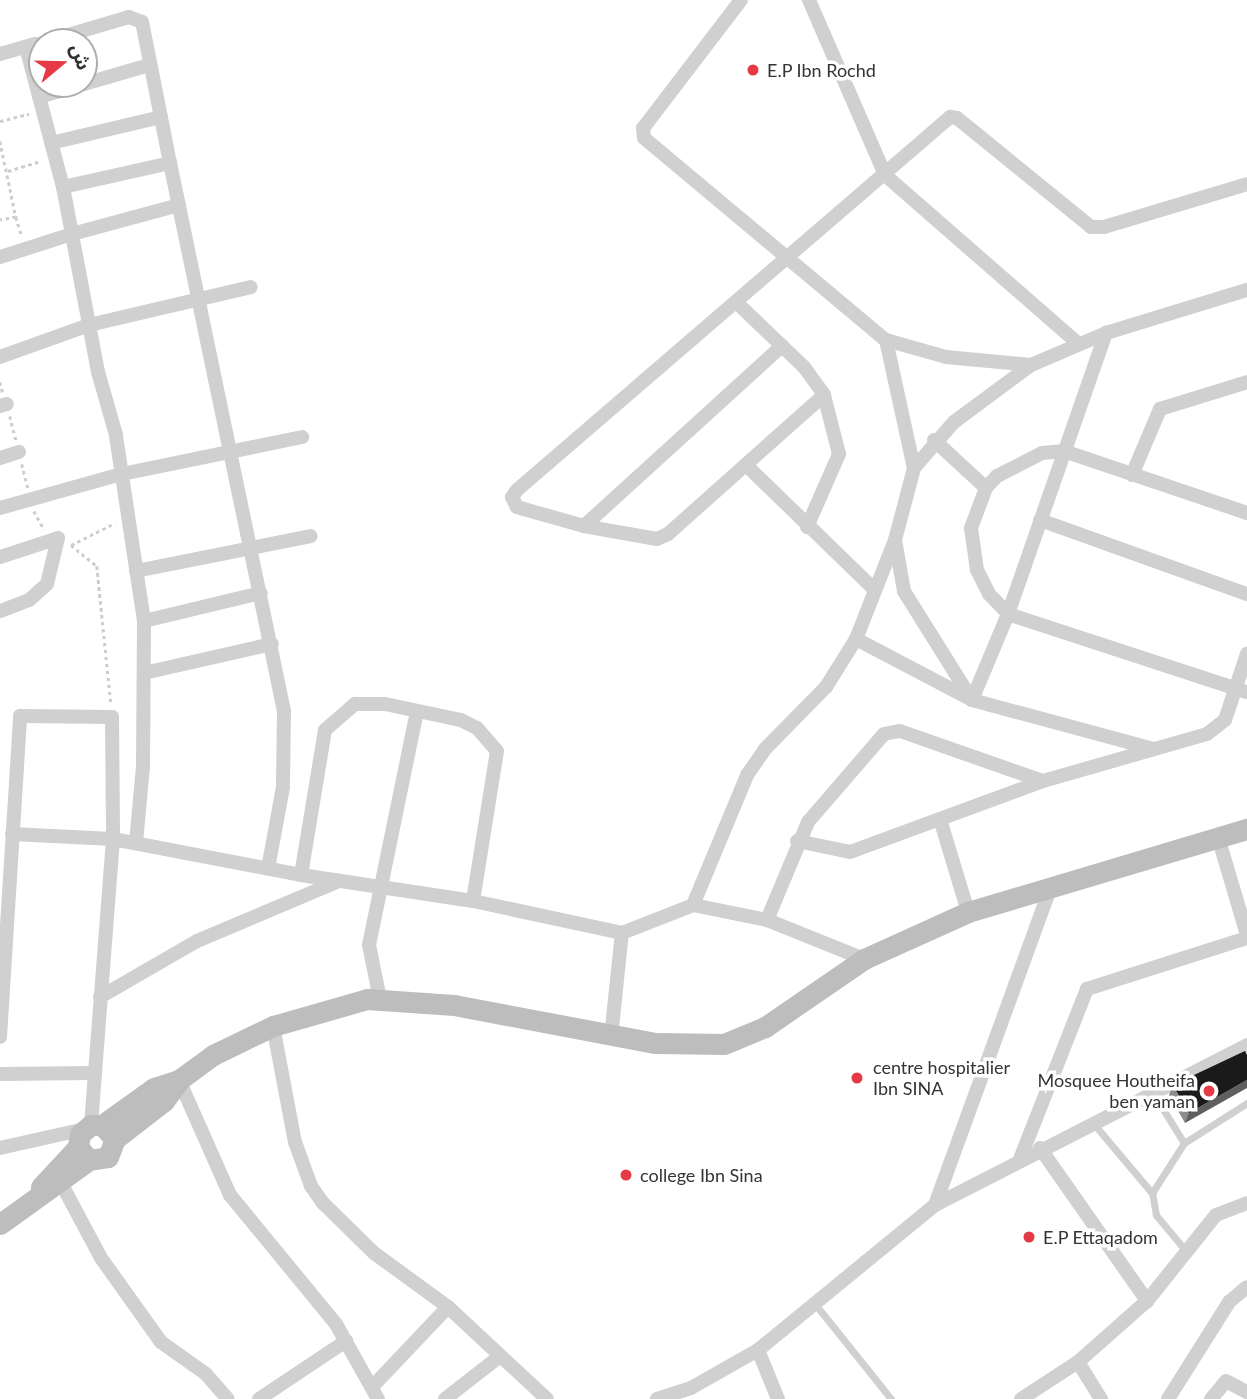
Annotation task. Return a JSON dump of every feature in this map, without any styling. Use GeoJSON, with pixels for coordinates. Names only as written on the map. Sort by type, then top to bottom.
{"type":"FeatureCollection","features":[{"type":"Feature","properties":{"kind":"main road"},"geometry":{"type":"LineString","coordinates":[[0,1224],[33,1197],[93,1138],[164,1101],[178,1080],[213,1055],[273,1026],[337,1005],[380,999],[454,1005],[611,1037],[706,1046],[747,1037],[864,959],[968,912],[1247,829]]}},
{"type":"Feature","properties":{"kind":"main road"},"geometry":{"type":"LineString","coordinates":[[33,1197],[61,1183],[93,1138]]}},
{"type":"Feature","properties":{"kind":"street"},"geometry":{"type":"LineString","coordinates":[[741,0],[643,128],[644,138],[886,340],[946,357],[1031,365]]}},
{"type":"Feature","properties":{"kind":"street"},"geometry":{"type":"LineString","coordinates":[[809,0],[885,175],[1079,344]]}},
{"type":"Feature","properties":{"kind":"street"},"geometry":{"type":"LineString","coordinates":[[98,29],[137,19],[142,22],[272,644],[286,746],[268,869]]}},
{"type":"Feature","properties":{"kind":"street"},"geometry":{"type":"LineString","coordinates":[[0,54],[26,47],[62,187],[121,474],[144,621],[136,844]]}},
{"type":"Feature","properties":{"kind":"street"},"geometry":{"type":"LineString","coordinates":[[98,80],[149,65]]}},
{"type":"Feature","properties":{"kind":"street"},"geometry":{"type":"LineString","coordinates":[[41,103],[52,98]]}},
{"type":"Feature","properties":{"kind":"street"},"geometry":{"type":"LineString","coordinates":[[53,150],[161,117]]}},
{"type":"Feature","properties":{"kind":"street"},"geometry":{"type":"LineString","coordinates":[[824,395],[657,539],[583,526],[516,508],[512,497],[950,117],[957,118],[1091,227],[1247,184]]}},
{"type":"Feature","properties":{"kind":"street"},"geometry":{"type":"LineString","coordinates":[[62,187],[170,163]]}},
{"type":"Feature","properties":{"kind":"street"},"geometry":{"type":"LineString","coordinates":[[0,257],[179,205]]}},
{"type":"Feature","properties":{"kind":"street"},"geometry":{"type":"LineString","coordinates":[[0,357],[89,325],[251,287]]}},
{"type":"Feature","properties":{"kind":"street"},"geometry":{"type":"LineString","coordinates":[[693,905],[747,775],[765,749],[826,687],[856,639],[873,587],[895,540],[914,468],[934,440],[1031,365],[1106,333],[1247,290]]}},
{"type":"Feature","properties":{"kind":"street"},"geometry":{"type":"LineString","coordinates":[[736,302],[810,373],[824,395],[839,454],[807,527]]}},
{"type":"Feature","properties":{"kind":"street"},"geometry":{"type":"LineString","coordinates":[[972,700],[1008,614],[1106,333]]}},
{"type":"Feature","properties":{"kind":"street"},"geometry":{"type":"LineString","coordinates":[[886,340],[914,468]]}},
{"type":"Feature","properties":{"kind":"street"},"geometry":{"type":"LineString","coordinates":[[583,526],[782,346]]}},
{"type":"Feature","properties":{"kind":"street"},"geometry":{"type":"LineString","coordinates":[[1132,475],[1160,409],[1247,382]]}},
{"type":"Feature","properties":{"kind":"street"},"geometry":{"type":"LineString","coordinates":[[0,508],[121,474],[231,449],[302,437]]}},
{"type":"Feature","properties":{"kind":"street"},"geometry":{"type":"LineString","coordinates":[[934,440],[986,488]]}},
{"type":"Feature","properties":{"kind":"street"},"geometry":{"type":"LineString","coordinates":[[1242,690],[1008,614],[989,594],[971,549],[971,528],[986,488],[1018,463],[1063,451],[1247,513]]}},
{"type":"Feature","properties":{"kind":"street"},"geometry":{"type":"LineString","coordinates":[[0,458],[19,452]]}},
{"type":"Feature","properties":{"kind":"street"},"geometry":{"type":"LineString","coordinates":[[746,465],[807,527],[873,587]]}},
{"type":"Feature","properties":{"kind":"street"},"geometry":{"type":"LineString","coordinates":[[1040,520],[1247,594]]}},
{"type":"Feature","properties":{"kind":"street"},"geometry":{"type":"LineString","coordinates":[[136,571],[311,536]]}},
{"type":"Feature","properties":{"kind":"street"},"geometry":{"type":"LineString","coordinates":[[0,556],[58,538],[47,584],[29,600],[0,611]]}},
{"type":"Feature","properties":{"kind":"street"},"geometry":{"type":"LineString","coordinates":[[895,540],[904,591],[972,700]]}},
{"type":"Feature","properties":{"kind":"street"},"geometry":{"type":"LineString","coordinates":[[144,621],[261,593]]}},
{"type":"Feature","properties":{"kind":"street"},"geometry":{"type":"LineString","coordinates":[[856,639],[972,700],[1157,750]]}},
{"type":"Feature","properties":{"kind":"street"},"geometry":{"type":"LineString","coordinates":[[144,673],[272,644]]}},
{"type":"Feature","properties":{"kind":"street"},"geometry":{"type":"LineString","coordinates":[[797,841],[850,852],[1043,781],[1157,750],[1219,729],[1242,690],[1247,654]]}},
{"type":"Feature","properties":{"kind":"street"},"geometry":{"type":"LineString","coordinates":[[301,875],[325,730],[355,704],[384,704],[477,727],[497,751],[473,901]]}},
{"type":"Feature","properties":{"kind":"street"},"geometry":{"type":"LineString","coordinates":[[380,999],[369,946],[384,888],[417,712]]}},
{"type":"Feature","properties":{"kind":"street"},"geometry":{"type":"LineString","coordinates":[[0,1037],[5,872],[12,834],[20,716],[112,717],[113,839],[94,1073],[93,1138],[0,1147]]}},
{"type":"Feature","properties":{"kind":"street"},"geometry":{"type":"LineString","coordinates":[[767,920],[797,841],[821,803],[884,734],[892,731],[1043,781]]}},
{"type":"Feature","properties":{"kind":"street"},"geometry":{"type":"LineString","coordinates":[[940,819],[968,912]]}},
{"type":"Feature","properties":{"kind":"street"},"geometry":{"type":"LineString","coordinates":[[12,834],[113,839],[301,875],[473,901],[622,933],[693,905],[767,920],[864,959]]}},
{"type":"Feature","properties":{"kind":"street"},"geometry":{"type":"LineString","coordinates":[[1020,1159],[1087,989],[1247,937],[1218,837]]}},
{"type":"Feature","properties":{"kind":"street"},"geometry":{"type":"LineString","coordinates":[[100,997],[197,941],[341,881]]}},
{"type":"Feature","properties":{"kind":"street"},"geometry":{"type":"LineString","coordinates":[[935,1205],[1051,886]]}},
{"type":"Feature","properties":{"kind":"street"},"geometry":{"type":"LineString","coordinates":[[611,1037],[622,933]]}},
{"type":"Feature","properties":{"kind":"street"},"geometry":{"type":"LineString","coordinates":[[273,1026],[288,1113],[311,1186],[374,1253],[448,1307],[547,1399]]}},
{"type":"Feature","properties":{"kind":"street"},"geometry":{"type":"LineString","coordinates":[[657,1399],[691,1388],[758,1350],[935,1205],[1040,1148],[1247,1045]]}},
{"type":"Feature","properties":{"kind":"street"},"geometry":{"type":"LineString","coordinates":[[0,1074],[94,1073]]}},
{"type":"Feature","properties":{"kind":"street"},"geometry":{"type":"LineString","coordinates":[[178,1080],[230,1195],[306,1284],[346,1341],[376,1393],[448,1307]]}},
{"type":"Feature","properties":{"kind":"street"},"geometry":{"type":"LineString","coordinates":[[1040,1148],[1147,1301]]}},
{"type":"Feature","properties":{"kind":"street"},"geometry":{"type":"LineString","coordinates":[[61,1183],[101,1258],[160,1342],[206,1374],[228,1399]]}},
{"type":"Feature","properties":{"kind":"street"},"geometry":{"type":"LineString","coordinates":[[1021,1399],[1078,1362],[1147,1301],[1216,1215],[1247,1203]]}},
{"type":"Feature","properties":{"kind":"street"},"geometry":{"type":"LineString","coordinates":[[1168,1399],[1229,1302],[1247,1287]]}},
{"type":"Feature","properties":{"kind":"street"},"geometry":{"type":"LineString","coordinates":[[260,1399],[346,1341]]}},
{"type":"Feature","properties":{"kind":"street"},"geometry":{"type":"LineString","coordinates":[[758,1350],[778,1399]]}},
{"type":"Feature","properties":{"kind":"street"},"geometry":{"type":"LineString","coordinates":[[445,1399],[500,1356]]}},
{"type":"Feature","properties":{"kind":"street"},"geometry":{"type":"LineString","coordinates":[[1078,1362],[1101,1399]]}},
{"type":"Feature","properties":{"kind":"street"},"geometry":{"type":"LineString","coordinates":[[1211,1399],[1226,1381],[1246,1390]]}},
{"type":"Feature","properties":{"kind":"lane"},"geometry":{"type":"LineString","coordinates":[[1153,1092],[1184,1143]]}},
{"type":"Feature","properties":{"kind":"lane"},"geometry":{"type":"LineString","coordinates":[[1152,1193],[1184,1143],[1247,1103]]}},
{"type":"Feature","properties":{"kind":"lane"},"geometry":{"type":"LineString","coordinates":[[1093,1122],[1152,1193],[1156,1215],[1186,1251]]}},
{"type":"Feature","properties":{"kind":"lane"},"geometry":{"type":"LineString","coordinates":[[815,1304],[891,1399]]}},
{"type":"Feature","properties":{"kind":"path"},"geometry":{"type":"LineString","coordinates":[[0,121],[41,103]]}},
{"type":"Feature","properties":{"kind":"path"},"geometry":{"type":"LineString","coordinates":[[0,141],[25,249]]}},
{"type":"Feature","properties":{"kind":"path"},"geometry":{"type":"LineString","coordinates":[[6,171],[53,150]]}},
{"type":"Feature","properties":{"kind":"path"},"geometry":{"type":"LineString","coordinates":[[0,220],[16,217]]}},
{"type":"Feature","properties":{"kind":"path"},"geometry":{"type":"LineString","coordinates":[[71,545],[128,517]]}},
{"type":"Feature","properties":{"kind":"building","name":"Mosquee Houtheifa ben yaman"},"geometry":{"type":"Polygon","coordinates":[[[1245,1051],[1247,1080],[1189,1113],[1173,1085],[1245,1051]]]}},
{"type":"Feature","properties":{"kind":"place","name":"E.P Ibn Rochd"},"geometry":{"type":"Point","coordinates":[753,70]}},
{"type":"Feature","properties":{"kind":"place","name":"centre hospitalier Ibn SINA"},"geometry":{"type":"Point","coordinates":[857,1078]}},
{"type":"Feature","properties":{"kind":"place","name":"Mosquee Houtheifa ben yaman"},"geometry":{"type":"Point","coordinates":[1209,1091]}},
{"type":"Feature","properties":{"kind":"place","name":"college Ibn Sina"},"geometry":{"type":"Point","coordinates":[626,1175]}},
{"type":"Feature","properties":{"kind":"place","name":"E.P Ettaqadom"},"geometry":{"type":"Point","coordinates":[1029,1237]}}]}
